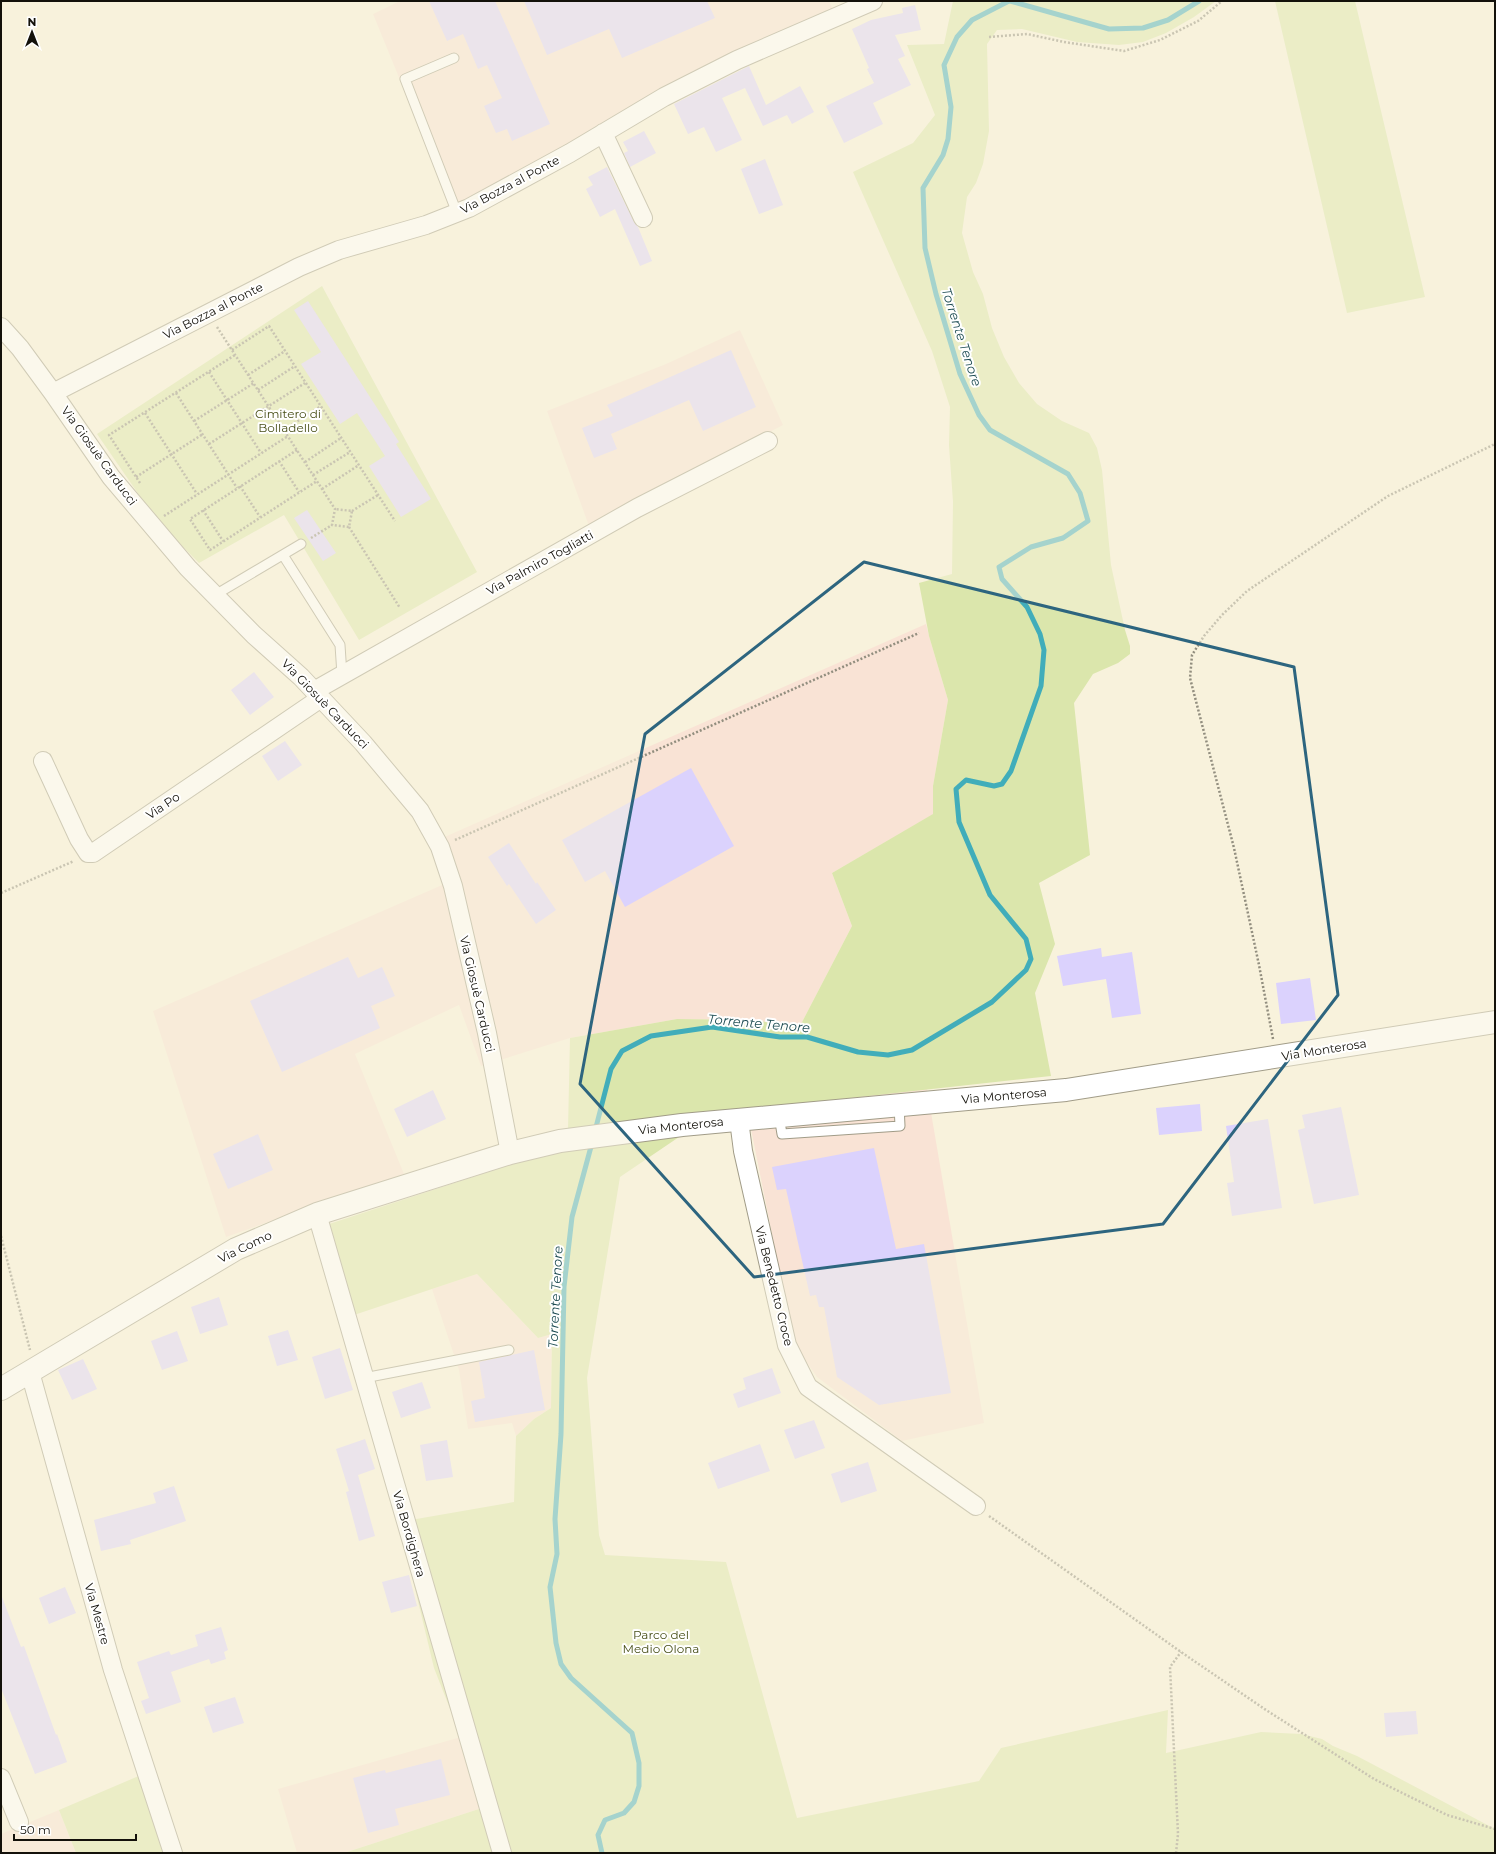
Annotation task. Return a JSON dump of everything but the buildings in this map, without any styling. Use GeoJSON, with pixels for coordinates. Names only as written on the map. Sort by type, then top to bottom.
{"type":"FeatureCollection","features":[{"type":"Feature","properties":{"kind":"main road","name":"Via Monterosa"},"geometry":{"type":"LineString","coordinates":[[510,1153],[560,1142],[628,1132],[779,1116],[1066,1090],[1495,1022]]}},
{"type":"Feature","properties":{"kind":"main road","name":"Via Como"},"geometry":{"type":"LineString","coordinates":[[1,1389],[236,1249],[316,1214],[510,1153]]}},
{"type":"Feature","properties":{"kind":"street","name":"Via Bozza al Ponte"},"geometry":{"type":"LineString","coordinates":[[54,393],[298,267],[339,250],[426,225],[469,208],[664,98],[834,8],[873,1]]}},
{"type":"Feature","properties":{"kind":"street"},"geometry":{"type":"LineString","coordinates":[[603,133],[643,218]]}},
{"type":"Feature","properties":{"kind":"street","name":"Via Giosuè Carducci"},"geometry":{"type":"LineString","coordinates":[[1,327],[20,348],[54,393],[111,477],[188,568],[317,694],[363,743],[420,811],[440,847],[453,886],[487,1033],[510,1153]]}},
{"type":"Feature","properties":{"kind":"street","name":"Via Palmiro Togliatti"},"geometry":{"type":"LineString","coordinates":[[317,694],[342,675],[637,508],[768,441]]}},
{"type":"Feature","properties":{"kind":"street","name":"Via Po"},"geometry":{"type":"LineString","coordinates":[[93,854],[317,694]]}},
{"type":"Feature","properties":{"kind":"street"},"geometry":{"type":"LineString","coordinates":[[43,761],[79,839],[88,853],[93,854]]}},
{"type":"Feature","properties":{"kind":"street","name":"Via Benedetto Croce"},"geometry":{"type":"LineString","coordinates":[[739,1120],[743,1152],[787,1345],[808,1387],[976,1506]]}},
{"type":"Feature","properties":{"kind":"street","name":"Via Bordighera"},"geometry":{"type":"LineString","coordinates":[[316,1214],[502,1853]]}},
{"type":"Feature","properties":{"kind":"street","name":"Via Mestre"},"geometry":{"type":"LineString","coordinates":[[32,1370],[113,1670],[173,1853]]}},
{"type":"Feature","properties":{"kind":"street"},"geometry":{"type":"LineString","coordinates":[[1,1778],[19,1822]]}},
{"type":"Feature","properties":{"kind":"lane"},"geometry":{"type":"LineString","coordinates":[[454,58],[405,79],[457,213]]}},
{"type":"Feature","properties":{"kind":"lane"},"geometry":{"type":"LineString","coordinates":[[215,595],[301,544]]}},
{"type":"Feature","properties":{"kind":"lane"},"geometry":{"type":"LineString","coordinates":[[283,555],[340,645],[342,675]]}},
{"type":"Feature","properties":{"kind":"lane"},"geometry":{"type":"LineString","coordinates":[[364,1378],[508,1350]]}},
{"type":"Feature","properties":{"kind":"path"},"geometry":{"type":"LineString","coordinates":[[989,37],[1027,34],[1064,42],[1124,51],[1160,40],[1198,21],[1222,1]]}},
{"type":"Feature","properties":{"kind":"path"},"geometry":{"type":"LineString","coordinates":[[208,313],[335,509],[332,525]]}},
{"type":"Feature","properties":{"kind":"path"},"geometry":{"type":"LineString","coordinates":[[232,350],[269,326],[395,521]]}},
{"type":"Feature","properties":{"kind":"path"},"geometry":{"type":"LineString","coordinates":[[248,375],[285,351]]}},
{"type":"Feature","properties":{"kind":"path"},"geometry":{"type":"LineString","coordinates":[[140,484],[109,436],[235,355]]}},
{"type":"Feature","properties":{"kind":"path"},"geometry":{"type":"LineString","coordinates":[[258,390],[295,366]]}},
{"type":"Feature","properties":{"kind":"path"},"geometry":{"type":"LineString","coordinates":[[209,372],[261,453]]}},
{"type":"Feature","properties":{"kind":"path"},"geometry":{"type":"LineString","coordinates":[[209,444],[305,382]]}},
{"type":"Feature","properties":{"kind":"path"},"geometry":{"type":"LineString","coordinates":[[194,421],[254,383]]}},
{"type":"Feature","properties":{"kind":"path"},"geometry":{"type":"LineString","coordinates":[[176,393],[228,474],[260,517]]}},
{"type":"Feature","properties":{"kind":"path"},"geometry":{"type":"LineString","coordinates":[[284,430],[321,406]]}},
{"type":"Feature","properties":{"kind":"path"},"geometry":{"type":"LineString","coordinates":[[145,413],[197,494]]}},
{"type":"Feature","properties":{"kind":"path"},"geometry":{"type":"LineString","coordinates":[[136,477],[202,434]]}},
{"type":"Feature","properties":{"kind":"path"},"geometry":{"type":"LineString","coordinates":[[162,517],[288,436]]}},
{"type":"Feature","properties":{"kind":"path"},"geometry":{"type":"LineString","coordinates":[[305,462],[341,438]]}},
{"type":"Feature","properties":{"kind":"path"},"geometry":{"type":"LineString","coordinates":[[1276,1057],[1259,964],[1234,848],[1190,678],[1192,655],[1204,636],[1222,615],[1247,591],[1388,496],[1495,444]]}},
{"type":"Feature","properties":{"kind":"path"},"geometry":{"type":"LineString","coordinates":[[297,450],[190,519],[210,550],[317,481]]}},
{"type":"Feature","properties":{"kind":"path"},"geometry":{"type":"LineString","coordinates":[[313,475],[350,452]]}},
{"type":"Feature","properties":{"kind":"path"},"geometry":{"type":"LineString","coordinates":[[279,461],[299,492]]}},
{"type":"Feature","properties":{"kind":"path"},"geometry":{"type":"LineString","coordinates":[[322,489],[359,465]]}},
{"type":"Feature","properties":{"kind":"path"},"geometry":{"type":"LineString","coordinates":[[335,509],[352,511],[378,495]]}},
{"type":"Feature","properties":{"kind":"path"},"geometry":{"type":"LineString","coordinates":[[203,510],[223,541]]}},
{"type":"Feature","properties":{"kind":"path"},"geometry":{"type":"LineString","coordinates":[[352,511],[350,527],[400,608]]}},
{"type":"Feature","properties":{"kind":"path"},"geometry":{"type":"LineString","coordinates":[[301,544],[332,525],[350,527]]}},
{"type":"Feature","properties":{"kind":"path"},"geometry":{"type":"LineString","coordinates":[[440,847],[919,633]]}},
{"type":"Feature","properties":{"kind":"path"},"geometry":{"type":"LineString","coordinates":[[1,893],[93,854]]}},
{"type":"Feature","properties":{"kind":"path"},"geometry":{"type":"LineString","coordinates":[[1,1236],[32,1370]]}},
{"type":"Feature","properties":{"kind":"path"},"geometry":{"type":"LineString","coordinates":[[976,1506],[1181,1652],[1266,1710],[1374,1779],[1448,1815],[1495,1829]]}},
{"type":"Feature","properties":{"kind":"path"},"geometry":{"type":"LineString","coordinates":[[1176,1853],[1178,1834],[1170,1667],[1181,1652]]}},
{"type":"Feature","properties":{"kind":"highlighted area"},"geometry":{"type":"Polygon","coordinates":[[[864,562],[1294,667],[1338,995],[1163,1224],[754,1277],[580,1084],[645,734],[864,562]]]}},
{"type":"Feature","properties":{"kind":"shaded area"},"geometry":{"type":"Polygon","coordinates":[[[400,1],[829,1],[837,18],[743,57],[456,217],[373,14],[400,1]]]}},
{"type":"Feature","properties":{"kind":"shaded area"},"geometry":{"type":"Polygon","coordinates":[[[740,330],[783,425],[589,526],[547,411],[666,364],[740,330]]]}},
{"type":"Feature","properties":{"kind":"shaded area"},"geometry":{"type":"Polygon","coordinates":[[[926,624],[948,700],[933,786],[934,814],[832,873],[852,926],[800,1026],[748,1020],[677,1019],[570,1038],[481,1066],[459,1005],[355,1054],[404,1174],[226,1237],[153,1011],[449,882],[431,843],[926,624]]]}},
{"type":"Feature","properties":{"kind":"shaded area"},"geometry":{"type":"Polygon","coordinates":[[[927,1089],[984,1423],[902,1441],[817,1377],[794,1344],[747,1109],[927,1089]]]}},
{"type":"Feature","properties":{"kind":"shaded area"},"geometry":{"type":"Polygon","coordinates":[[[477,1274],[538,1338],[552,1334],[551,1408],[534,1419],[516,1436],[512,1423],[468,1429],[459,1370],[432,1289],[477,1274]]]}},
{"type":"Feature","properties":{"kind":"shaded area"},"geometry":{"type":"Polygon","coordinates":[[[461,1737],[485,1807],[344,1853],[297,1853],[278,1789],[461,1737]]]}},
{"type":"Feature","properties":{"kind":"shaded area"},"geometry":{"type":"Polygon","coordinates":[[[59,1810],[76,1853],[1,1853],[1,1834],[59,1810]]]}},
{"type":"Feature","properties":{"kind":"green space"},"geometry":{"type":"Polygon","coordinates":[[[953,1],[1216,1],[1194,17],[1166,33],[1143,42],[1119,45],[1077,42],[1022,29],[997,30],[987,44],[989,131],[983,164],[976,183],[967,197],[962,233],[973,272],[983,294],[992,328],[1004,357],[1019,383],[1037,404],[1062,421],[1089,433],[1097,448],[1102,470],[1111,565],[1125,630],[1130,646],[1130,654],[1118,663],[1093,674],[1074,703],[1090,855],[1039,883],[1055,944],[1035,993],[1051,1076],[568,1129],[570,1038],[677,1019],[748,1020],[800,1026],[852,926],[832,873],[933,814],[933,786],[948,700],[929,636],[919,583],[952,574],[953,502],[949,445],[950,407],[932,351],[853,172],[913,143],[935,115],[907,45],[944,44],[953,1]]]}},
{"type":"Feature","properties":{"kind":"green space"},"geometry":{"type":"Polygon","coordinates":[[[1275,1],[1355,1],[1425,297],[1347,313],[1275,1]]]}},
{"type":"Feature","properties":{"kind":"green space","name":"Cimitero di Bolladello"},"geometry":{"type":"Polygon","coordinates":[[[322,286],[477,572],[359,640],[284,515],[199,563],[157,521],[97,434],[322,286]]]}},
{"type":"Feature","properties":{"kind":"green space","name":"Parco del Medio Olona"},"geometry":{"type":"Polygon","coordinates":[[[679,1137],[620,1177],[587,1378],[599,1535],[605,1555],[726,1562],[797,1818],[979,1781],[1001,1748],[1168,1710],[1166,1753],[1261,1732],[1301,1734],[1322,1739],[1495,1829],[1495,1853],[344,1853],[485,1807],[461,1737],[434,1668],[399,1522],[514,1502],[516,1436],[534,1419],[551,1408],[552,1334],[538,1338],[477,1274],[354,1315],[329,1224],[515,1163],[582,1147],[679,1137]]]}},
{"type":"Feature","properties":{"kind":"green space"},"geometry":{"type":"Polygon","coordinates":[[[141,1775],[163,1853],[76,1853],[59,1810],[141,1775]]]}},
{"type":"Feature","properties":{"kind":"waterway","name":"Torrente Tenore"},"geometry":{"type":"LineString","coordinates":[[595,1131],[611,1069],[622,1051],[651,1036],[712,1027],[780,1037],[807,1037],[858,1052],[888,1055],[912,1050],[992,1002],[1026,970],[1031,959],[1026,939],[990,895],[959,822],[956,789],[966,780],[994,786],[1002,784],[1011,771],[1041,686],[1044,650],[1040,634],[1027,607],[1002,579],[999,567],[1031,547],[1063,538],[1088,521],[1080,493],[1068,474],[990,430],[979,415],[960,374],[936,294],[925,248],[923,188],[943,155],[948,139],[951,107],[944,65],[957,37],[972,20],[1009,1]]}},
{"type":"Feature","properties":{"kind":"waterway","name":"Torrente Tenore"},"geometry":{"type":"LineString","coordinates":[[1010,1],[1109,29],[1143,28],[1168,20],[1199,1]]}},
{"type":"Feature","properties":{"kind":"waterway","name":"Torrente Tenore"},"geometry":{"type":"LineString","coordinates":[[592,1143],[572,1217],[564,1287],[561,1434],[555,1519],[557,1554],[550,1587],[556,1643],[561,1664],[571,1678],[632,1733],[639,1763],[639,1786],[634,1802],[624,1813],[605,1820],[598,1835],[602,1853]]}}]}
